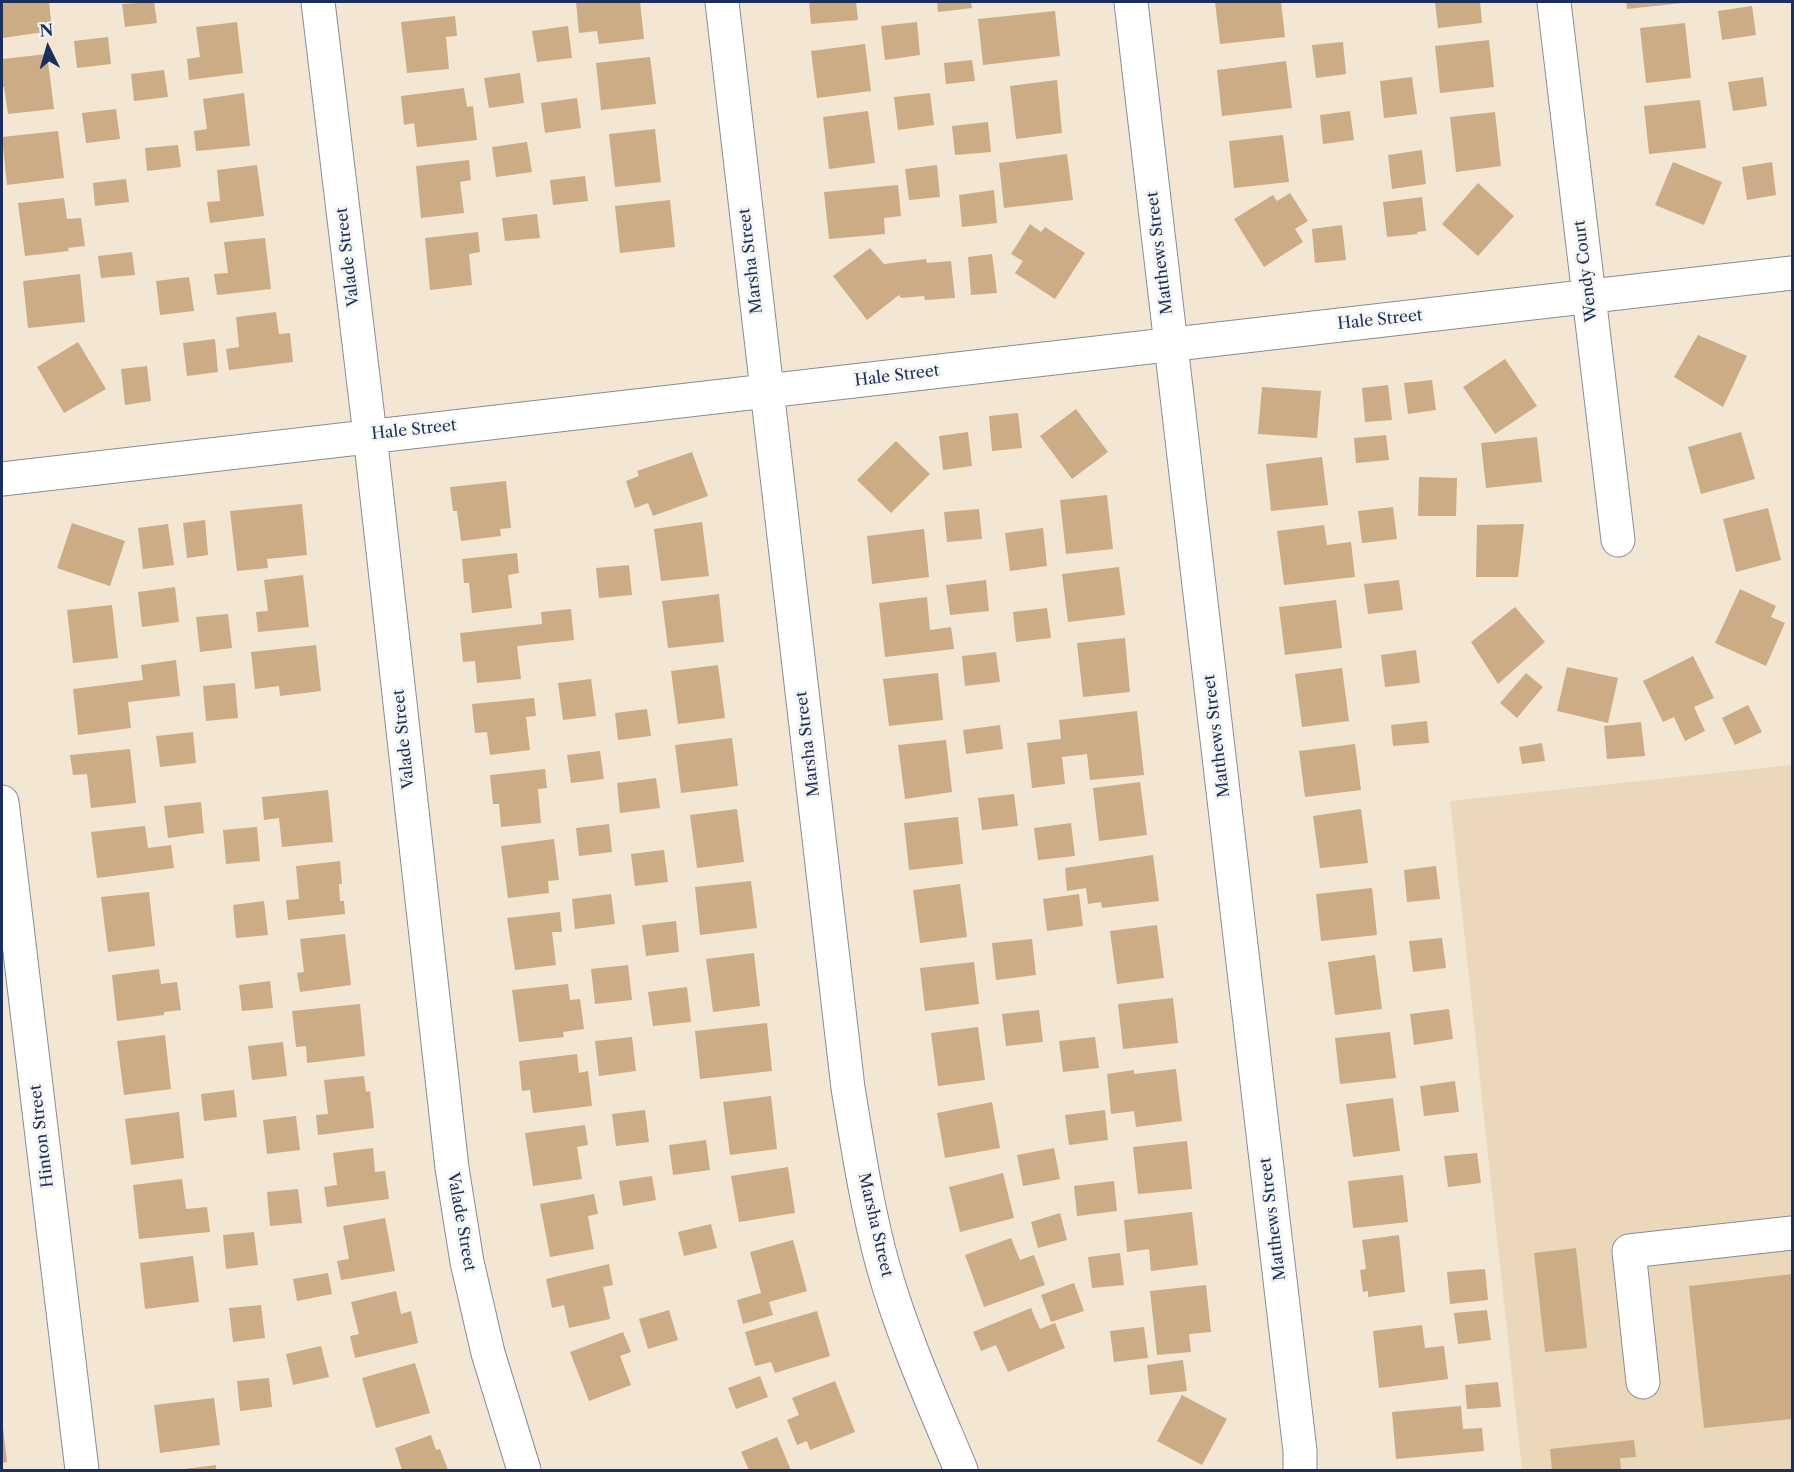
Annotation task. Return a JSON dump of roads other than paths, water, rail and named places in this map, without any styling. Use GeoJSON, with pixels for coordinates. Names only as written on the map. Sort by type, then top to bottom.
{"type":"FeatureCollection","features":[{"type":"Feature","properties":{"kind":"street","name":"Valade Street"},"geometry":{"type":"LineString","coordinates":[[318,2],[370,435],[452,1168],[467,1262],[488,1353],[524,1470]]}},
{"type":"Feature","properties":{"kind":"street","name":"Marsha Street"},"geometry":{"type":"LineString","coordinates":[[722,2],[848,1088],[864,1188],[884,1267],[909,1345],[961,1470]]}},
{"type":"Feature","properties":{"kind":"street","name":"Matthews Street"},"geometry":{"type":"LineString","coordinates":[[1131,2],[1299,1439],[1300,1470]]}},
{"type":"Feature","properties":{"kind":"street","name":"Wendy Court"},"geometry":{"type":"LineString","coordinates":[[1554,2],[1618,540]]}},
{"type":"Feature","properties":{"kind":"street","name":"Hale Street"},"geometry":{"type":"LineString","coordinates":[[2,478],[1792,273]]}},
{"type":"Feature","properties":{"kind":"street","name":"Hinton Street"},"geometry":{"type":"LineString","coordinates":[[2,802],[82,1470]]}},
{"type":"Feature","properties":{"kind":"street"},"geometry":{"type":"LineString","coordinates":[[1643,1383],[1629,1251],[1792,1233]]}}]}
